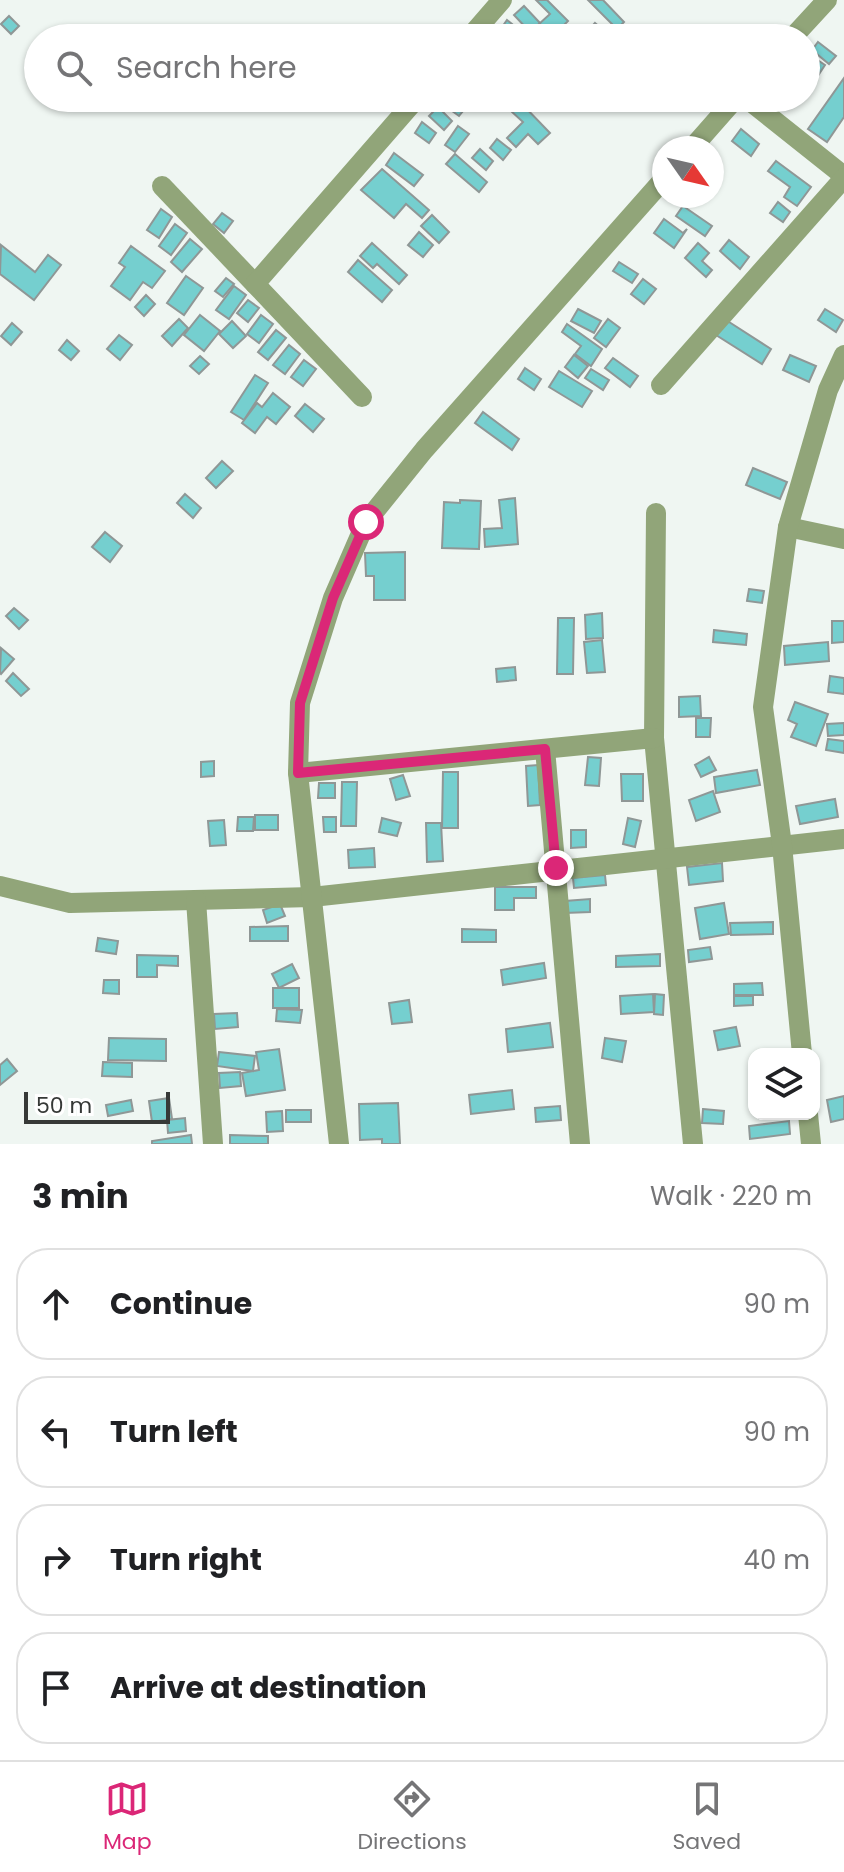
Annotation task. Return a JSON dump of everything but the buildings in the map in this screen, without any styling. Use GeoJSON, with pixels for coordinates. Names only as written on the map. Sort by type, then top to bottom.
{"type":"FeatureCollection","features":[{"type":"Feature","properties":{"kind":"street"},"geometry":{"type":"LineString","coordinates":[[481,24],[502,0]]}},
{"type":"Feature","properties":{"kind":"street"},"geometry":{"type":"LineString","coordinates":[[805,24],[827,0]]}},
{"type":"Feature","properties":{"kind":"street"},"geometry":{"type":"LineString","coordinates":[[255,284],[405,112]]}},
{"type":"Feature","properties":{"kind":"street"},"geometry":{"type":"LineString","coordinates":[[703,136],[724,112]]}},
{"type":"Feature","properties":{"kind":"street"},"geometry":{"type":"LineString","coordinates":[[661,385],[844,177],[763,112]]}},
{"type":"Feature","properties":{"kind":"street"},"geometry":{"type":"LineString","coordinates":[[162,186],[362,397]]}},
{"type":"Feature","properties":{"kind":"street"},"geometry":{"type":"LineString","coordinates":[[339,1144],[298,773],[300,703],[333,598],[366,522],[424,450],[652,193]]}},
{"type":"Feature","properties":{"kind":"street"},"geometry":{"type":"LineString","coordinates":[[801,1048],[782,845],[763,707],[788,527],[828,390],[844,355]]}},
{"type":"Feature","properties":{"kind":"street"},"geometry":{"type":"LineString","coordinates":[[656,513],[654,738],[693,1144]]}},
{"type":"Feature","properties":{"kind":"street"},"geometry":{"type":"LineString","coordinates":[[788,527],[844,539]]}},
{"type":"Feature","properties":{"kind":"street"},"geometry":{"type":"LineString","coordinates":[[298,773],[654,738]]}},
{"type":"Feature","properties":{"kind":"street"},"geometry":{"type":"LineString","coordinates":[[545,749],[580,1144]]}},
{"type":"Feature","properties":{"kind":"street"},"geometry":{"type":"LineString","coordinates":[[0,886],[70,903],[312,897],[665,856],[844,839]]}},
{"type":"Feature","properties":{"kind":"street"},"geometry":{"type":"LineString","coordinates":[[196,900],[213,1144]]}},
{"type":"Feature","properties":{"kind":"street"},"geometry":{"type":"LineString","coordinates":[[809,1120],[811,1144]]}},
{"type":"Feature","properties":{"kind":"route"},"geometry":{"type":"LineString","coordinates":[[366,522],[333,598],[300,703],[298,773],[545,749],[556,868]]}}]}
